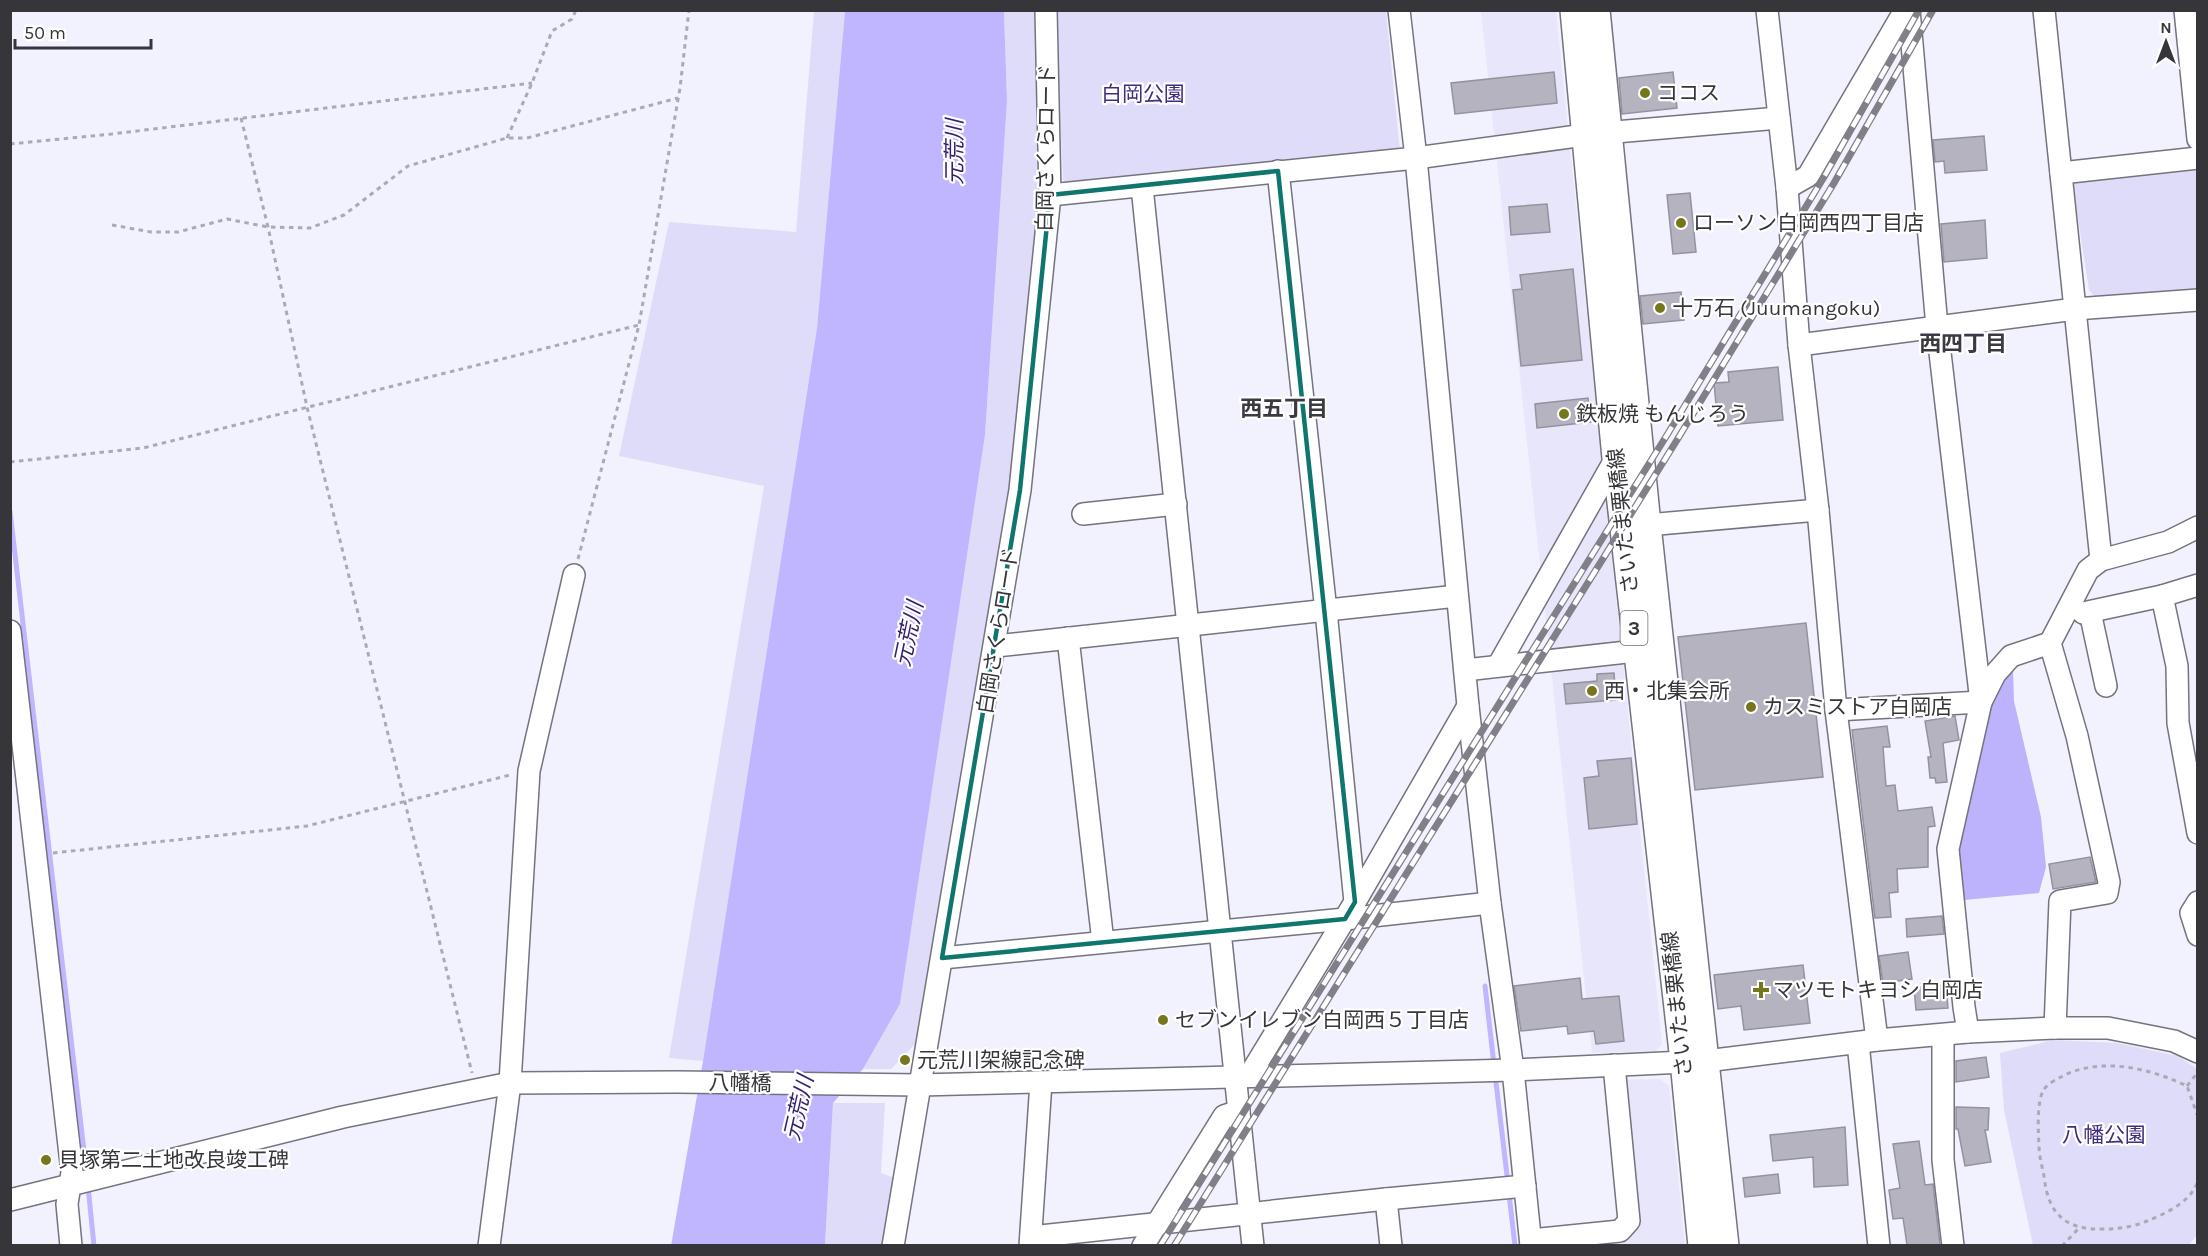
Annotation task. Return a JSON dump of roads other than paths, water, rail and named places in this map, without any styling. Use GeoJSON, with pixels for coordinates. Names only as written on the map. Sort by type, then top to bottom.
{"type":"FeatureCollection","features":[{"type":"Feature","properties":{"kind":"main road","name":"さいたま栗橋線"},"geometry":{"type":"LineString","coordinates":[[1574,10],[1598,135],[1647,525],[1695,1061],[1702,1245]]}},
{"type":"Feature","properties":{"kind":"main road","name":"さいたま栗橋線"},"geometry":{"type":"LineString","coordinates":[[1596,10],[1598,135],[1616,458],[1636,651],[1695,1061],[1725,1245]]}},
{"type":"Feature","properties":{"kind":"street","name":"白岡さくらロード"},"geometry":{"type":"LineString","coordinates":[[893,1245],[996,646],[1020,490],[1050,195],[1046,10]]}},
{"type":"Feature","properties":{"kind":"street"},"geometry":{"type":"LineString","coordinates":[[1399,10],[1416,158],[1468,706],[1490,903],[1513,1070],[1531,1243],[1620,1231],[1629,1221],[1614,1065]]}},
{"type":"Feature","properties":{"kind":"street"},"geometry":{"type":"LineString","coordinates":[[1767,10],[1787,188],[1800,345],[1818,510],[1868,1042],[1878,1245]]}},
{"type":"Feature","properties":{"kind":"street"},"geometry":{"type":"LineString","coordinates":[[1787,188],[1808,176],[1907,10]]}},
{"type":"Feature","properties":{"kind":"street"},"geometry":{"type":"LineString","coordinates":[[1907,10],[1937,327],[1981,702]]}},
{"type":"Feature","properties":{"kind":"street"},"geometry":{"type":"LineString","coordinates":[[2044,10],[2101,560]]}},
{"type":"Feature","properties":{"kind":"street"},"geometry":{"type":"LineString","coordinates":[[2185,10],[2198,139]]}},
{"type":"Feature","properties":{"kind":"street"},"geometry":{"type":"LineString","coordinates":[[1050,195],[1416,158],[1598,135],[1779,118]]}},
{"type":"Feature","properties":{"kind":"street"},"geometry":{"type":"LineString","coordinates":[[2061,173],[2198,158]]}},
{"type":"Feature","properties":{"kind":"street"},"geometry":{"type":"LineString","coordinates":[[1278,171],[1326,611],[1350,911]]}},
{"type":"Feature","properties":{"kind":"street"},"geometry":{"type":"LineString","coordinates":[[1142,187],[1221,931],[1245,1076],[1239,1111],[1253,1245]]}},
{"type":"Feature","properties":{"kind":"street"},"geometry":{"type":"LineString","coordinates":[[1800,345],[2075,309],[2198,300]]}},
{"type":"Feature","properties":{"kind":"street"},"geometry":{"type":"LineString","coordinates":[[1498,666],[1616,458]]}},
{"type":"Feature","properties":{"kind":"street"},"geometry":{"type":"LineString","coordinates":[[1083,514],[1176,504]]}},
{"type":"Feature","properties":{"kind":"street"},"geometry":{"type":"LineString","coordinates":[[1647,525],[1818,510]]}},
{"type":"Feature","properties":{"kind":"street"},"geometry":{"type":"LineString","coordinates":[[2055,1028],[2060,901],[2107,893],[2109,882],[2077,736],[2050,644],[2088,570],[2101,560],[2168,542],[2198,527]]}},
{"type":"Feature","properties":{"kind":"street"},"geometry":{"type":"LineString","coordinates":[[489,1245],[510,1083],[530,771],[574,575]]}},
{"type":"Feature","properties":{"kind":"street"},"geometry":{"type":"LineString","coordinates":[[2106,686],[2086,612],[2162,596],[2198,585]]}},
{"type":"Feature","properties":{"kind":"street"},"geometry":{"type":"LineString","coordinates":[[996,646],[1457,596]]}},
{"type":"Feature","properties":{"kind":"street"},"geometry":{"type":"LineString","coordinates":[[2162,596],[2177,666],[2178,723],[2198,833]]}},
{"type":"Feature","properties":{"kind":"street"},"geometry":{"type":"LineString","coordinates":[[10,631],[72,1172],[67,1204],[71,1245]]}},
{"type":"Feature","properties":{"kind":"street"},"geometry":{"type":"LineString","coordinates":[[1068,638],[1103,942]]}},
{"type":"Feature","properties":{"kind":"street"},"geometry":{"type":"LineString","coordinates":[[1968,1032],[1948,849],[1981,702],[1995,674],[2011,656],[2050,644]]}},
{"type":"Feature","properties":{"kind":"street"},"geometry":{"type":"LineString","coordinates":[[1465,670],[1636,651]]}},
{"type":"Feature","properties":{"kind":"street"},"geometry":{"type":"LineString","coordinates":[[1836,710],[1981,702]]}},
{"type":"Feature","properties":{"kind":"street"},"geometry":{"type":"LineString","coordinates":[[1245,1076],[1254,1068],[1350,911],[1468,706]]}},
{"type":"Feature","properties":{"kind":"street"},"geometry":{"type":"LineString","coordinates":[[2198,902],[2191,912],[2198,935]]}},
{"type":"Feature","properties":{"kind":"street"},"geometry":{"type":"LineString","coordinates":[[942,958],[1221,931],[1350,911],[1490,903]]}},
{"type":"Feature","properties":{"kind":"street","name":"八幡橋"},"geometry":{"type":"LineString","coordinates":[[10,1200],[343,1117],[510,1083],[676,1082],[920,1086],[1513,1070],[1695,1061],[1968,1032],[2055,1028],[2108,1028],[2174,1041],[2198,1052]]}},
{"type":"Feature","properties":{"kind":"street"},"geometry":{"type":"LineString","coordinates":[[1944,1035],[1943,1160],[1953,1245]]}},
{"type":"Feature","properties":{"kind":"street"},"geometry":{"type":"LineString","coordinates":[[1041,1082],[1031,1241],[1114,1237],[1156,1224],[1525,1186]]}},
{"type":"Feature","properties":{"kind":"street"},"geometry":{"type":"LineString","coordinates":[[1143,1245],[1224,1116],[1239,1111]]}},
{"type":"Feature","properties":{"kind":"street"},"geometry":{"type":"LineString","coordinates":[[1386,1199],[1391,1245]]}},
{"type":"Feature","properties":{"kind":"water","name":"元荒川"},"geometry":{"type":"Polygon","coordinates":[[[845,11],[1004,11],[1007,101],[985,435],[900,1004],[863,1069],[833,1103],[825,1245],[671,1246],[703,1061],[817,328],[845,11]]]}},
{"type":"Feature","properties":{"kind":"waterway"},"geometry":{"type":"LineString","coordinates":[[10,511],[87,1177]]}},
{"type":"Feature","properties":{"kind":"waterway"},"geometry":{"type":"LineString","coordinates":[[1485,986],[1494,1065]]}},
{"type":"Feature","properties":{"kind":"waterway"},"geometry":{"type":"LineString","coordinates":[[1495,1074],[1508,1184]]}},
{"type":"Feature","properties":{"kind":"waterway"},"geometry":{"type":"LineString","coordinates":[[88,1186],[94,1246]]}},
{"type":"Feature","properties":{"kind":"waterway"},"geometry":{"type":"LineString","coordinates":[[1509,1194],[1515,1246]]}},
{"type":"Feature","properties":{"kind":"railway"},"geometry":{"type":"LineString","coordinates":[[1160,1246],[1667,435],[1824,177],[1919,10]]}},
{"type":"Feature","properties":{"kind":"railway"},"geometry":{"type":"LineString","coordinates":[[1174,1246],[1677,440],[1834,183],[1933,10]]}},
{"type":"Feature","properties":{"kind":"place","name":"ココス"},"geometry":{"type":"Point","coordinates":[1645,93]}},
{"type":"Feature","properties":{"kind":"place","name":"ローソン白岡西四丁目店"},"geometry":{"type":"Point","coordinates":[1681,223]}},
{"type":"Feature","properties":{"kind":"place","name":"十万石 (Juumangoku)"},"geometry":{"type":"Point","coordinates":[1660,308]}},
{"type":"Feature","properties":{"kind":"place","name":"鉄板焼 もんじろう"},"geometry":{"type":"Point","coordinates":[1564,414]}},
{"type":"Feature","properties":{"kind":"place","name":"西・北集会所"},"geometry":{"type":"Point","coordinates":[1592,691]}},
{"type":"Feature","properties":{"kind":"place","name":"カスミストア白岡店"},"geometry":{"type":"Point","coordinates":[1751,707]}},
{"type":"Feature","properties":{"kind":"place","name":"マツモトキヨシ白岡店"},"geometry":{"type":"Point","coordinates":[1761,990]}},
{"type":"Feature","properties":{"kind":"place","name":"セブンイレブン白岡西５丁目店"},"geometry":{"type":"Point","coordinates":[1163,1020]}},
{"type":"Feature","properties":{"kind":"place","name":"元荒川架線記念碑"},"geometry":{"type":"Point","coordinates":[905,1060]}},
{"type":"Feature","properties":{"kind":"place","name":"貝塚第二土地改良竣工碑"},"geometry":{"type":"Point","coordinates":[46,1160]}},
{"type":"Feature","properties":{"kind":"district","name":"西四丁目"},"geometry":{"type":"Point","coordinates":[1963,344]}},
{"type":"Feature","properties":{"kind":"district","name":"西五丁目"},"geometry":{"type":"Point","coordinates":[1284,409]}},
{"type":"Feature","properties":{"kind":"park label","name":"白岡公園"},"geometry":{"type":"Point","coordinates":[1143,94]}},
{"type":"Feature","properties":{"kind":"park label","name":"八幡公園"},"geometry":{"type":"Point","coordinates":[2104,1135]}}]}
